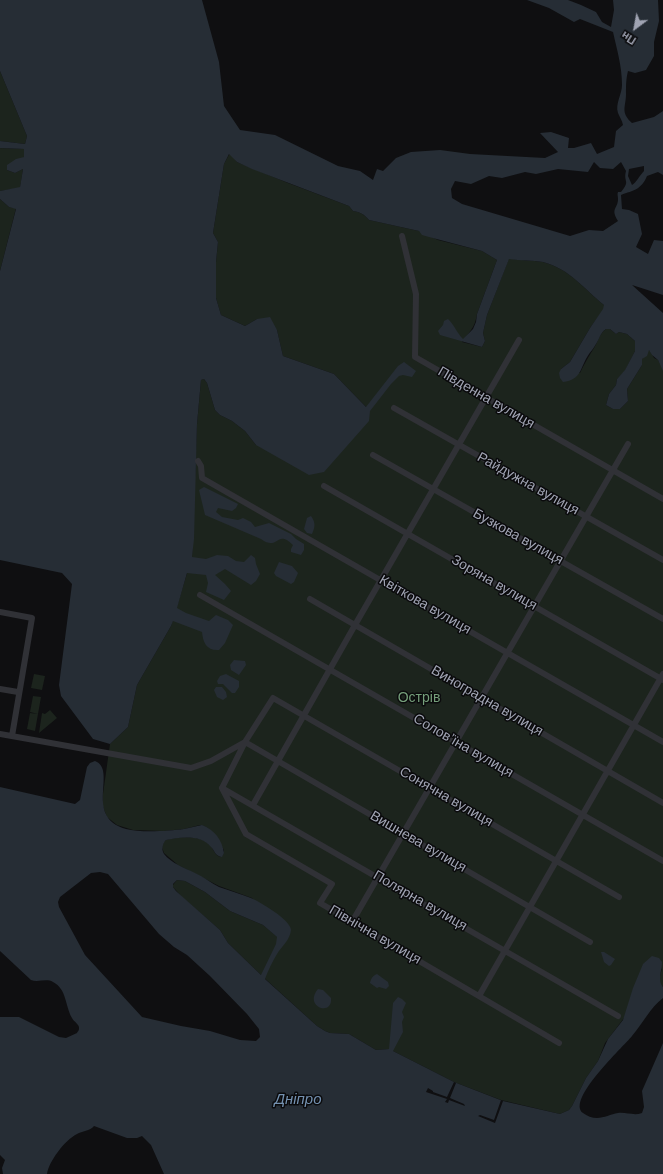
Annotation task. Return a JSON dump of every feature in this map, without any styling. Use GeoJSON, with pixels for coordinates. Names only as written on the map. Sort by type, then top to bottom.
{"type":"FeatureCollection","features":[{"type":"Feature","properties":{"kind":"street","name":"Південна вулиця"},"geometry":{"type":"LineString","coordinates":[[402,236],[416,294],[415,357],[663,499]]}},
{"type":"Feature","properties":{"kind":"street"},"geometry":{"type":"LineString","coordinates":[[253,805],[519,340]]}},
{"type":"Feature","properties":{"kind":"street","name":"Райдужна вулиця"},"geometry":{"type":"LineString","coordinates":[[394,408],[663,560]]}},
{"type":"Feature","properties":{"kind":"street"},"geometry":{"type":"LineString","coordinates":[[352,922],[628,444]]}},
{"type":"Feature","properties":{"kind":"street","name":"Бузкова вулиця"},"geometry":{"type":"LineString","coordinates":[[373,456],[663,619]]}},
{"type":"Feature","properties":{"kind":"street","name":"Квіткова вулиця"},"geometry":{"type":"LineString","coordinates":[[198,460],[202,466],[202,478],[663,742]]}},
{"type":"Feature","properties":{"kind":"street","name":"Зоряна вулиця"},"geometry":{"type":"LineString","coordinates":[[324,486],[662,677]]}},
{"type":"Feature","properties":{"kind":"street","name":"Соловʼїна вулиця"},"geometry":{"type":"LineString","coordinates":[[200,595],[663,861]]}},
{"type":"Feature","properties":{"kind":"street","name":"Виноградна вулиця"},"geometry":{"type":"LineString","coordinates":[[310,599],[663,803]]}},
{"type":"Feature","properties":{"kind":"street"},"geometry":{"type":"LineString","coordinates":[[0,612],[32,618],[18,692],[12,736]]}},
{"type":"Feature","properties":{"kind":"street"},"geometry":{"type":"LineString","coordinates":[[479,996],[662,677]]}},
{"type":"Feature","properties":{"kind":"street"},"geometry":{"type":"LineString","coordinates":[[0,689],[18,692]]}},
{"type":"Feature","properties":{"kind":"street","name":"Сонячна вулиця"},"geometry":{"type":"LineString","coordinates":[[245,742],[273,698],[619,897]]}},
{"type":"Feature","properties":{"kind":"street"},"geometry":{"type":"LineString","coordinates":[[0,734],[191,768],[211,761],[245,742]]}},
{"type":"Feature","properties":{"kind":"street"},"geometry":{"type":"LineString","coordinates":[[222,788],[245,742]]}},
{"type":"Feature","properties":{"kind":"street","name":"Вишнева вулиця"},"geometry":{"type":"LineString","coordinates":[[245,742],[590,942]]}},
{"type":"Feature","properties":{"kind":"street","name":"Полярна вулиця"},"geometry":{"type":"LineString","coordinates":[[222,788],[618,1016]]}},
{"type":"Feature","properties":{"kind":"street","name":"Північна вулиця"},"geometry":{"type":"LineString","coordinates":[[222,788],[246,834],[332,884],[320,903],[559,1043]]}},
{"type":"Feature","properties":{"kind":"green space"},"geometry":{"type":"Polygon","coordinates":[[[0,71],[27,136],[25,144],[0,141],[0,71]]]}},
{"type":"Feature","properties":{"kind":"green space"},"geometry":{"type":"Polygon","coordinates":[[[0,148],[24,149],[24,157],[7,170],[15,173],[23,169],[20,188],[0,191],[0,148]]]}},
{"type":"Feature","properties":{"kind":"green space","name":"Острів"},"geometry":{"type":"Polygon","coordinates":[[[230,153],[237,162],[349,206],[353,211],[362,214],[369,220],[419,231],[438,240],[482,251],[497,260],[475,323],[462,342],[482,347],[485,341],[483,333],[487,315],[509,258],[539,261],[553,265],[569,274],[604,305],[604,309],[590,328],[570,362],[561,369],[580,373],[600,335],[606,329],[610,329],[616,334],[619,332],[627,334],[635,341],[635,351],[625,371],[617,379],[616,385],[609,394],[606,405],[613,409],[620,409],[628,401],[627,389],[642,365],[642,359],[649,349],[663,369],[663,987],[660,982],[662,968],[605,1043],[598,1061],[586,1078],[572,1106],[569,1110],[560,1114],[501,1100],[454,1082],[389,1049],[376,1050],[349,1034],[330,1033],[317,1026],[261,975],[228,943],[220,930],[182,897],[173,887],[177,880],[185,881],[205,892],[230,911],[263,925],[281,940],[252,898],[219,886],[178,865],[164,853],[162,847],[166,840],[189,837],[201,839],[206,842],[220,857],[223,855],[224,850],[208,828],[200,825],[184,829],[164,831],[133,830],[117,825],[107,817],[103,807],[103,794],[110,744],[128,727],[137,685],[171,626],[192,557],[197,424],[201,380],[204,379],[207,383],[215,410],[220,415],[232,421],[245,431],[256,445],[370,411],[334,374],[283,356],[277,330],[257,319],[245,326],[221,315],[216,298],[216,262],[218,242],[213,233],[224,164],[230,153]]]}},
{"type":"Feature","properties":{"kind":"green space"},"geometry":{"type":"Polygon","coordinates":[[[0,199],[9,207],[16,208],[0,271],[0,199]]]}},
{"type":"Feature","properties":{"kind":"green space"},"geometry":{"type":"Polygon","coordinates":[[[34,674],[45,676],[42,690],[31,688],[34,674]]]}},
{"type":"Feature","properties":{"kind":"green space"},"geometry":{"type":"Polygon","coordinates":[[[33,696],[41,697],[38,714],[30,712],[33,696]]]}},
{"type":"Feature","properties":{"kind":"green space"},"geometry":{"type":"Polygon","coordinates":[[[50,710],[57,718],[39,733],[42,713],[45,714],[50,710]]]}},
{"type":"Feature","properties":{"kind":"green space"},"geometry":{"type":"Polygon","coordinates":[[[30,713],[38,714],[35,731],[27,729],[30,713]]]}},
{"type":"Feature","properties":{"kind":"water"},"geometry":{"type":"Polygon","coordinates":[[[0,0],[202,0],[219,62],[224,106],[240,130],[275,135],[338,166],[360,171],[373,180],[377,169],[383,171],[396,158],[411,152],[440,150],[470,154],[545,158],[558,152],[540,133],[551,132],[569,138],[568,148],[574,148],[591,143],[597,154],[614,147],[616,131],[623,125],[617,110],[622,88],[622,78],[613,32],[580,19],[574,22],[549,8],[527,0],[568,0],[596,12],[602,22],[611,27],[614,10],[613,0],[658,0],[659,21],[654,42],[654,56],[646,70],[635,73],[628,71],[624,109],[626,116],[632,123],[654,117],[663,111],[663,175],[658,172],[647,176],[640,187],[621,195],[622,209],[638,214],[642,234],[636,247],[648,254],[654,240],[663,241],[663,295],[632,285],[663,313],[663,371],[658,360],[649,350],[647,356],[642,359],[642,365],[627,389],[628,401],[620,409],[613,409],[606,405],[609,394],[616,385],[617,379],[625,370],[635,351],[635,341],[627,334],[619,332],[616,334],[610,329],[606,329],[601,334],[577,376],[574,379],[563,382],[559,373],[561,369],[570,362],[604,305],[569,274],[553,265],[543,262],[509,259],[487,315],[483,333],[485,341],[482,347],[440,335],[438,331],[443,325],[444,321],[448,319],[463,339],[473,329],[497,260],[482,251],[422,235],[419,231],[369,220],[362,214],[353,211],[349,206],[252,169],[237,162],[229,154],[224,164],[213,233],[218,242],[216,262],[216,298],[221,315],[245,326],[257,319],[270,317],[277,330],[283,356],[334,374],[366,407],[398,366],[404,362],[416,371],[412,377],[403,375],[399,376],[391,384],[370,411],[369,421],[324,472],[309,475],[256,445],[245,431],[232,421],[220,415],[215,410],[207,383],[204,379],[201,380],[197,424],[194,539],[192,557],[206,559],[217,555],[228,556],[236,561],[244,562],[251,555],[255,558],[260,574],[256,581],[251,585],[225,569],[215,575],[231,591],[224,600],[206,592],[208,583],[206,575],[187,573],[177,608],[186,613],[209,621],[216,615],[228,620],[233,625],[225,643],[219,650],[211,649],[206,646],[203,640],[202,632],[173,621],[137,685],[128,727],[110,744],[93,739],[61,696],[59,685],[72,584],[62,573],[0,560],[0,271],[16,209],[9,207],[0,199],[0,191],[20,187],[23,169],[15,173],[7,170],[7,165],[16,159],[24,157],[24,149],[0,148],[0,141],[25,144],[27,136],[0,71],[0,0]],[[594,162],[588,172],[558,169],[536,174],[525,172],[502,178],[489,176],[471,184],[455,181],[451,189],[452,198],[462,204],[570,236],[589,230],[603,231],[618,221],[614,211],[618,202],[618,192],[621,192],[626,185],[626,171],[621,162],[613,169],[600,168],[594,162]],[[644,166],[629,169],[628,176],[632,185],[644,171],[644,166]]]}},
{"type":"Feature","properties":{"kind":"water"},"geometry":{"type":"Polygon","coordinates":[[[204,487],[238,504],[232,511],[218,508],[216,512],[222,517],[238,520],[243,518],[251,522],[255,527],[269,523],[291,534],[304,544],[304,550],[301,555],[291,552],[293,545],[287,540],[280,539],[271,543],[267,542],[205,515],[199,490],[204,487]]]}},
{"type":"Feature","properties":{"kind":"water"},"geometry":{"type":"Polygon","coordinates":[[[311,516],[314,521],[314,529],[312,534],[307,533],[304,529],[307,518],[311,516]]]}},
{"type":"Feature","properties":{"kind":"water"},"geometry":{"type":"Polygon","coordinates":[[[279,562],[292,566],[298,573],[294,582],[291,584],[276,576],[274,573],[279,562]]]}},
{"type":"Feature","properties":{"kind":"water"},"geometry":{"type":"Polygon","coordinates":[[[234,660],[245,661],[246,665],[239,675],[231,670],[230,665],[234,660]]]}},
{"type":"Feature","properties":{"kind":"water"},"geometry":{"type":"Polygon","coordinates":[[[226,674],[239,681],[239,687],[235,693],[232,693],[223,684],[218,684],[217,681],[220,676],[226,674]]]}},
{"type":"Feature","properties":{"kind":"water"},"geometry":{"type":"Polygon","coordinates":[[[216,687],[222,687],[226,692],[227,697],[223,700],[217,697],[214,690],[216,687]]]}},
{"type":"Feature","properties":{"kind":"water","name":"Дніпро"},"geometry":{"type":"Polygon","coordinates":[[[95,761],[101,766],[104,774],[103,805],[106,815],[113,823],[126,829],[147,831],[178,830],[202,825],[207,827],[217,836],[223,848],[224,853],[222,857],[216,854],[207,843],[196,838],[166,840],[163,846],[163,852],[170,860],[178,865],[219,887],[255,900],[268,907],[286,921],[290,926],[290,934],[270,966],[265,979],[317,1026],[330,1033],[349,1034],[376,1050],[389,1049],[393,1003],[398,997],[406,1003],[402,1012],[404,1017],[402,1022],[403,1032],[393,1051],[454,1082],[503,1101],[560,1114],[569,1110],[586,1078],[598,1061],[608,1039],[623,1020],[633,988],[643,964],[652,956],[659,958],[662,962],[660,981],[663,987],[663,998],[650,1011],[632,1036],[598,1074],[582,1097],[580,1106],[583,1113],[595,1118],[618,1113],[642,1113],[644,1107],[642,1091],[663,1043],[663,1174],[164,1174],[151,1145],[142,1136],[137,1138],[127,1138],[94,1126],[72,1137],[63,1146],[54,1157],[47,1174],[3,1174],[2,1168],[5,1160],[0,1155],[0,1017],[19,1017],[59,1037],[66,1038],[77,1033],[79,1028],[72,1018],[63,993],[58,985],[45,980],[31,980],[0,951],[0,787],[75,804],[80,800],[87,767],[90,763],[95,761]],[[100,872],[91,873],[60,897],[58,902],[59,907],[85,955],[142,1017],[210,1031],[240,1040],[256,1041],[260,1037],[259,1029],[247,1014],[187,955],[174,947],[159,934],[108,874],[100,872]],[[177,880],[173,884],[176,891],[220,930],[228,943],[261,975],[276,944],[277,937],[263,925],[230,911],[205,892],[185,881],[177,880]]]}},
{"type":"Feature","properties":{"kind":"water"},"geometry":{"type":"Polygon","coordinates":[[[601,952],[604,952],[615,959],[611,965],[609,966],[604,962],[601,952]]]}},
{"type":"Feature","properties":{"kind":"water"},"geometry":{"type":"Polygon","coordinates":[[[377,974],[388,982],[389,986],[386,989],[379,987],[377,988],[370,983],[372,978],[377,974]]]}},
{"type":"Feature","properties":{"kind":"water"},"geometry":{"type":"Polygon","coordinates":[[[318,989],[323,990],[331,998],[328,1007],[324,1008],[316,1005],[314,995],[318,989]]]}},
{"type":"Feature","properties":{"kind":"pier"},"geometry":{"type":"Polygon","coordinates":[[[454,1082],[456,1083],[450,1098],[464,1104],[465,1106],[449,1100],[448,1103],[445,1102],[447,1099],[426,1092],[428,1088],[433,1092],[447,1097],[454,1082]]]}},
{"type":"Feature","properties":{"kind":"pier"},"geometry":{"type":"Polygon","coordinates":[[[501,1100],[503,1101],[495,1123],[478,1116],[480,1115],[494,1120],[501,1100]]]}}]}
